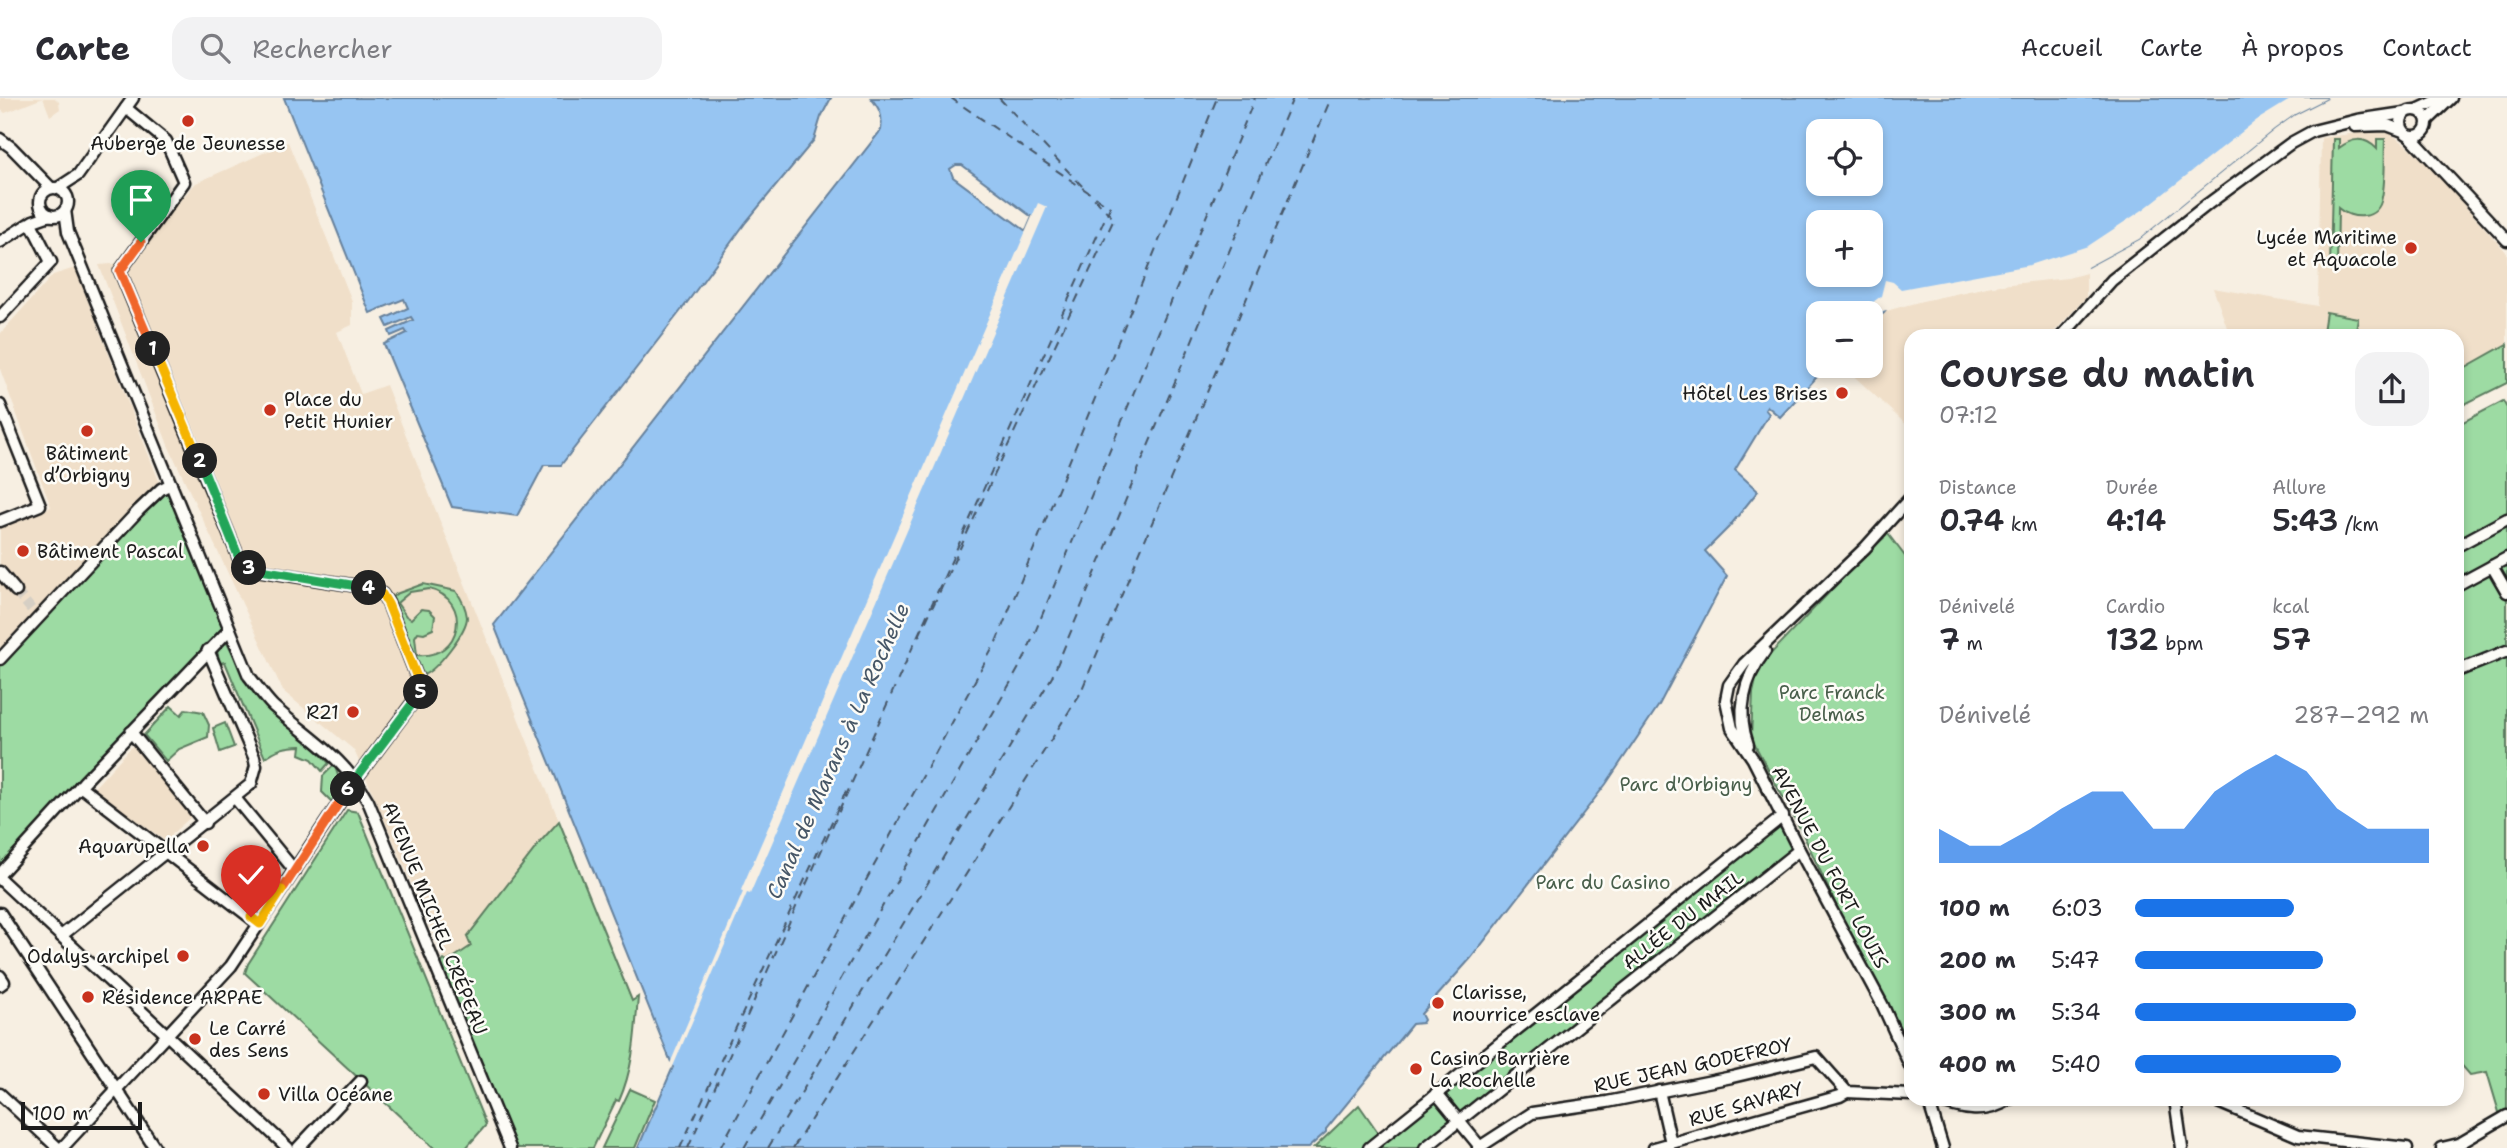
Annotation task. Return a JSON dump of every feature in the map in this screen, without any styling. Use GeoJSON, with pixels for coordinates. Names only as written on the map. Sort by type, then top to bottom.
{"type":"FeatureCollection","features":[{"type":"Feature","properties":{"kind":"street"},"geometry":{"type":"LineString","coordinates":[[68,198],[74,179],[133,98]]}},
{"type":"Feature","properties":{"kind":"street"},"geometry":{"type":"LineString","coordinates":[[2068,329],[2102,290],[2180,225],[2304,135],[2330,126],[2417,110],[2443,98]]}},
{"type":"Feature","properties":{"kind":"street"},"geometry":{"type":"LineString","coordinates":[[2330,126],[2387,125],[2419,136],[2451,98]]}},
{"type":"Feature","properties":{"kind":"street"},"geometry":{"type":"LineString","coordinates":[[0,1094],[60,1148],[231,966],[356,779],[422,690],[382,594],[370,588],[243,568],[120,271],[184,182],[166,141],[126,108]]}},
{"type":"Feature","properties":{"kind":"street"},"geometry":{"type":"LineString","coordinates":[[2417,110],[2424,113],[2429,147],[2444,170]]}},
{"type":"Feature","properties":{"kind":"street"},"geometry":{"type":"LineString","coordinates":[[2404,113],[2401,122],[2407,133],[2507,240]]}},
{"type":"Feature","properties":{"kind":"street","name":"AVENUE MICHEL CRÉPEAU"},"geometry":{"type":"LineString","coordinates":[[0,139],[34,172],[68,198],[65,210],[68,232],[249,676],[271,704],[337,758],[356,779],[368,801],[427,942],[510,1148]]}},
{"type":"Feature","properties":{"kind":"street","name":"AVENUE MICHEL CRÉPEAU"},"geometry":{"type":"LineString","coordinates":[[34,172],[44,212],[68,232]]}},
{"type":"Feature","properties":{"kind":"street"},"geometry":{"type":"LineString","coordinates":[[0,317],[51,262],[32,222],[41,200],[55,188],[74,179]]}},
{"type":"Feature","properties":{"kind":"street"},"geometry":{"type":"LineString","coordinates":[[0,242],[32,222],[65,210]]}},
{"type":"Feature","properties":{"kind":"street"},"geometry":{"type":"LineString","coordinates":[[0,405],[40,505],[0,521]]}},
{"type":"Feature","properties":{"kind":"street"},"geometry":{"type":"LineString","coordinates":[[0,659],[139,510],[161,489],[171,484]]}},
{"type":"Feature","properties":{"kind":"street"},"geometry":{"type":"LineString","coordinates":[[1753,759],[1732,728],[1726,701],[1729,685],[1735,675],[1865,548],[1904,506]]}},
{"type":"Feature","properties":{"kind":"street"},"geometry":{"type":"LineString","coordinates":[[2464,542],[2507,519]]}},
{"type":"Feature","properties":{"kind":"street"},"geometry":{"type":"LineString","coordinates":[[2464,581],[2507,558]]}},
{"type":"Feature","properties":{"kind":"street"},"geometry":{"type":"LineString","coordinates":[[2492,566],[2507,593]]}},
{"type":"Feature","properties":{"kind":"street"},"geometry":{"type":"LineString","coordinates":[[0,572],[16,592]]}},
{"type":"Feature","properties":{"kind":"street"},"geometry":{"type":"LineString","coordinates":[[229,630],[80,786],[0,877],[288,1148]]}},
{"type":"Feature","properties":{"kind":"street"},"geometry":{"type":"LineString","coordinates":[[1753,759],[1742,725],[1743,702],[1753,668],[1780,631]]}},
{"type":"Feature","properties":{"kind":"street"},"geometry":{"type":"LineString","coordinates":[[61,936],[251,784],[256,766],[208,650]]}},
{"type":"Feature","properties":{"kind":"street"},"geometry":{"type":"LineString","coordinates":[[2464,668],[2507,651]]}},
{"type":"Feature","properties":{"kind":"street"},"geometry":{"type":"LineString","coordinates":[[131,732],[205,823]]}},
{"type":"Feature","properties":{"kind":"street","name":"AVENUE DU FORT LOUIS"},"geometry":{"type":"LineString","coordinates":[[1753,759],[1882,1004],[1904,1053]]}},
{"type":"Feature","properties":{"kind":"street"},"geometry":{"type":"LineString","coordinates":[[80,786],[260,924]]}},
{"type":"Feature","properties":{"kind":"street"},"geometry":{"type":"LineString","coordinates":[[235,797],[295,871]]}},
{"type":"Feature","properties":{"kind":"street","name":"ALLÉE DU MAIL"},"geometry":{"type":"LineString","coordinates":[[1369,1148],[1783,816]]}},
{"type":"Feature","properties":{"kind":"street","name":"ALLÉE DU MAIL"},"geometry":{"type":"LineString","coordinates":[[1424,1148],[1800,850]]}},
{"type":"Feature","properties":{"kind":"street"},"geometry":{"type":"LineString","coordinates":[[0,914],[155,1148]]}},
{"type":"Feature","properties":{"kind":"street","name":"RUE JEAN GODEFROY"},"geometry":{"type":"LineString","coordinates":[[1480,1148],[1532,1113],[1607,1102],[1816,1057],[1847,1092]]}},
{"type":"Feature","properties":{"kind":"street"},"geometry":{"type":"LineString","coordinates":[[298,1148],[361,1081]]}},
{"type":"Feature","properties":{"kind":"street"},"geometry":{"type":"LineString","coordinates":[[1659,1091],[1671,1143]]}},
{"type":"Feature","properties":{"kind":"street"},"geometry":{"type":"LineString","coordinates":[[1847,1092],[1904,1096]]}},
{"type":"Feature","properties":{"kind":"street","name":"RUE SAVARY"},"geometry":{"type":"LineString","coordinates":[[1654,1148],[1847,1092]]}},
{"type":"Feature","properties":{"kind":"street"},"geometry":{"type":"LineString","coordinates":[[1436,1093],[1480,1148]]}},
{"type":"Feature","properties":{"kind":"street"},"geometry":{"type":"LineString","coordinates":[[1932,1106],[1942,1148]]}},
{"type":"Feature","properties":{"kind":"street"},"geometry":{"type":"LineString","coordinates":[[1955,1106],[1970,1110],[1987,1110],[1995,1106]]}},
{"type":"Feature","properties":{"kind":"street"},"geometry":{"type":"LineString","coordinates":[[2176,1106],[2182,1148]]}},
{"type":"Feature","properties":{"kind":"street"},"geometry":{"type":"LineString","coordinates":[[2227,1106],[2298,1136],[2407,1148]]}},
{"type":"Feature","properties":{"kind":"street"},"geometry":{"type":"LineString","coordinates":[[2442,1148],[2459,1144],[2507,1116]]}},
{"type":"Feature","properties":{"kind":"street"},"geometry":{"type":"LineString","coordinates":[[2298,1136],[2302,1148]]}},
{"type":"Feature","properties":{"kind":"shaded area"},"geometry":{"type":"Polygon","coordinates":[[[0,98],[43,98],[5,113],[0,109],[0,98]]]}},
{"type":"Feature","properties":{"kind":"shaded area"},"geometry":{"type":"Polygon","coordinates":[[[43,98],[55,98],[60,109],[50,116],[43,98]]]}},
{"type":"Feature","properties":{"kind":"shaded area","name":"Lycée Maritime et Aquacole"},"geometry":{"type":"Polygon","coordinates":[[[2365,132],[2389,133],[2407,145],[2432,169],[2507,253],[2507,344],[2464,368],[2464,329],[2228,329],[2213,288],[2318,306],[2321,138],[2365,132]]]}},
{"type":"Feature","properties":{"kind":"shaded area"},"geometry":{"type":"Polygon","coordinates":[[[288,142],[352,301],[352,325],[337,332],[361,394],[386,385],[559,821],[467,937],[471,946],[446,962],[354,750],[283,691],[168,445],[99,265],[123,263],[196,183],[288,142]]]}},
{"type":"Feature","properties":{"kind":"shaded area"},"geometry":{"type":"Polygon","coordinates":[[[75,268],[159,481],[0,652],[0,527],[51,507],[0,369],[0,334],[53,275],[75,268]]]}},
{"type":"Feature","properties":{"kind":"shaded area"},"geometry":{"type":"Polygon","coordinates":[[[2086,273],[2086,297],[2056,329],[1904,329],[1904,423],[1856,378],[1883,378],[1883,312],[1991,286],[2068,278],[2086,273]]]}},
{"type":"Feature","properties":{"kind":"shaded area"},"geometry":{"type":"Polygon","coordinates":[[[134,744],[192,816],[167,842],[93,789],[134,744]]]}},
{"type":"Feature","properties":{"kind":"green space"},"geometry":{"type":"Polygon","coordinates":[[[2333,139],[2339,139],[2339,148],[2349,142],[2363,140],[2377,149],[2377,139],[2385,139],[2384,183],[2380,205],[2376,211],[2357,216],[2338,208],[2337,269],[2330,269],[2333,139]]]}},
{"type":"Feature","properties":{"kind":"green space"},"geometry":{"type":"Polygon","coordinates":[[[2326,312],[2358,318],[2356,329],[2323,329],[2326,312]]]}},
{"type":"Feature","properties":{"kind":"green space"},"geometry":{"type":"Polygon","coordinates":[[[2507,344],[2507,383],[2464,404],[2464,368],[2507,344]]]}},
{"type":"Feature","properties":{"kind":"green space"},"geometry":{"type":"Polygon","coordinates":[[[2503,401],[2507,408],[2507,651],[2464,668],[2464,421],[2503,401]]]}},
{"type":"Feature","properties":{"kind":"green space"},"geometry":{"type":"Polygon","coordinates":[[[171,484],[229,630],[0,874],[0,659],[171,484]]]}},
{"type":"Feature","properties":{"kind":"green space","name":"Parc Franck Delmas"},"geometry":{"type":"Polygon","coordinates":[[[1888,534],[1904,555],[1904,1040],[1858,952],[1803,834],[1751,738],[1753,693],[1762,663],[1888,534]]]}},
{"type":"Feature","properties":{"kind":"green space"},"geometry":{"type":"Polygon","coordinates":[[[423,584],[456,591],[466,611],[466,623],[457,640],[443,659],[423,675],[390,599],[423,584]],[[429,589],[410,592],[397,603],[411,619],[421,609],[429,610],[435,616],[433,629],[424,633],[418,632],[415,637],[417,655],[432,654],[444,648],[452,639],[456,616],[452,604],[443,595],[429,589]]]}},
{"type":"Feature","properties":{"kind":"green space"},"geometry":{"type":"Polygon","coordinates":[[[225,643],[242,671],[329,763],[322,771],[312,759],[300,754],[301,746],[281,749],[265,758],[225,662],[220,663],[217,651],[225,643]]]}},
{"type":"Feature","properties":{"kind":"green space"},"geometry":{"type":"Polygon","coordinates":[[[2507,657],[2507,1116],[2501,1119],[2487,1072],[2470,1075],[2464,1068],[2464,674],[2507,657]]]}},
{"type":"Feature","properties":{"kind":"green space"},"geometry":{"type":"Polygon","coordinates":[[[171,706],[181,715],[186,709],[203,712],[209,725],[208,737],[179,749],[166,761],[144,735],[171,706]]]}},
{"type":"Feature","properties":{"kind":"green space"},"geometry":{"type":"Polygon","coordinates":[[[225,723],[234,747],[220,752],[213,728],[225,723]]]}},
{"type":"Feature","properties":{"kind":"green space"},"geometry":{"type":"Polygon","coordinates":[[[334,765],[339,784],[332,802],[322,792],[323,776],[334,765]]]}},
{"type":"Feature","properties":{"kind":"green space"},"geometry":{"type":"Polygon","coordinates":[[[347,810],[358,812],[486,1125],[466,1148],[434,1148],[245,973],[248,964],[347,810]]]}},
{"type":"Feature","properties":{"kind":"green space"},"geometry":{"type":"Polygon","coordinates":[[[559,821],[632,1001],[638,997],[633,1050],[619,1101],[616,1100],[593,1148],[510,1148],[438,968],[444,960],[447,962],[471,946],[467,937],[559,821]]]}},
{"type":"Feature","properties":{"kind":"green space"},"geometry":{"type":"Polygon","coordinates":[[[1778,824],[1791,845],[1791,853],[1462,1115],[1443,1091],[1778,824]]]}},
{"type":"Feature","properties":{"kind":"green space"},"geometry":{"type":"Polygon","coordinates":[[[630,1089],[655,1100],[635,1148],[602,1148],[630,1089]]]}},
{"type":"Feature","properties":{"kind":"green space"},"geometry":{"type":"Polygon","coordinates":[[[1435,1100],[1453,1122],[1420,1148],[1372,1148],[1435,1100]]]}},
{"type":"Feature","properties":{"kind":"green space"},"geometry":{"type":"Polygon","coordinates":[[[1359,1105],[1382,1138],[1369,1148],[1314,1148],[1359,1105]]]}},
{"type":"Feature","properties":{"kind":"water"},"geometry":{"type":"Polygon","coordinates":[[[284,98],[831,98],[821,117],[814,140],[746,222],[561,465],[544,465],[517,516],[452,507],[384,344],[407,333],[405,330],[391,336],[389,331],[413,320],[411,317],[388,327],[384,319],[408,308],[404,299],[370,313],[284,98]]]}},
{"type":"Feature","properties":{"kind":"water","name":"Canal de Marans à La Rochelle"},"geometry":{"type":"Polygon","coordinates":[[[871,98],[2327,98],[2295,114],[2274,129],[2139,239],[2087,267],[1898,295],[1883,314],[1883,301],[1806,301],[1806,378],[1816,378],[1780,417],[1767,406],[1765,409],[1769,414],[1735,470],[1758,491],[1705,551],[1727,576],[1659,705],[1606,784],[1471,958],[1421,1014],[1424,1020],[1422,1023],[1412,1024],[1326,1132],[1308,1148],[638,1148],[673,1067],[494,625],[881,130],[879,109],[871,98]],[[962,165],[950,169],[953,177],[1026,231],[1032,217],[962,165]]]}},
{"type":"Feature","properties":{"kind":"pier"},"geometry":{"type":"Polygon","coordinates":[[[2293,98],[2327,98],[2295,114],[2274,129],[2139,239],[2087,267],[2086,271],[2059,278],[1991,286],[1907,304],[1897,299],[1890,310],[1883,312],[1883,301],[1875,301],[1881,296],[1885,280],[1893,282],[1901,289],[2030,265],[2088,246],[2144,209],[2257,120],[2293,98]]]}},
{"type":"Feature","properties":{"kind":"pier"},"geometry":{"type":"Polygon","coordinates":[[[1038,203],[1047,207],[672,1069],[669,1066],[743,892],[741,890],[1038,203]]]}},
{"type":"Feature","properties":{"kind":"ferry route"},"geometry":{"type":"LineString","coordinates":[[688,1148],[1110,207],[951,98]]}},
{"type":"Feature","properties":{"kind":"ferry route"},"geometry":{"type":"LineString","coordinates":[[999,98],[1084,188]]}},
{"type":"Feature","properties":{"kind":"ferry route"},"geometry":{"type":"LineString","coordinates":[[720,1148],[996,642],[1217,98]]}},
{"type":"Feature","properties":{"kind":"ferry route"},"geometry":{"type":"LineString","coordinates":[[744,1148],[1024,659],[1255,98]]}},
{"type":"Feature","properties":{"kind":"ferry route"},"geometry":{"type":"LineString","coordinates":[[768,1148],[1052,677],[1293,98]]}},
{"type":"Feature","properties":{"kind":"ferry route"},"geometry":{"type":"LineString","coordinates":[[793,1148],[1080,694],[1331,98]]}},
{"type":"Feature","properties":{"kind":"ferry route"},"geometry":{"type":"LineString","coordinates":[[919,636],[1114,219],[1090,194]]}},
{"type":"Feature","properties":{"kind":"ferry route"},"geometry":{"type":"LineString","coordinates":[[680,1148],[848,787]]}},
{"type":"Feature","properties":{"kind":"tunnel"},"geometry":{"type":"LineString","coordinates":[[16,591],[31,609]]}},
{"type":"Feature","properties":{"kind":"place","name":"Auberge de Jeunesse"},"geometry":{"type":"Point","coordinates":[188,121]}},
{"type":"Feature","properties":{"kind":"place","name":"Lycée Maritime et Aquacole"},"geometry":{"type":"Point","coordinates":[2411,248]}},
{"type":"Feature","properties":{"kind":"place","name":"Hôtel Les Brises"},"geometry":{"type":"Point","coordinates":[1842,393]}},
{"type":"Feature","properties":{"kind":"place","name":"Place du Petit Hunier"},"geometry":{"type":"Point","coordinates":[270,410]}},
{"type":"Feature","properties":{"kind":"place","name":"Bâtiment d’Orbigny"},"geometry":{"type":"Point","coordinates":[87,431]}},
{"type":"Feature","properties":{"kind":"place","name":"Bâtiment Pascal"},"geometry":{"type":"Point","coordinates":[23,551]}},
{"type":"Feature","properties":{"kind":"place","name":"R21"},"geometry":{"type":"Point","coordinates":[353,712]}},
{"type":"Feature","properties":{"kind":"place","name":"Aquarupella"},"geometry":{"type":"Point","coordinates":[203,846]}},
{"type":"Feature","properties":{"kind":"place","name":"Odalys archipel"},"geometry":{"type":"Point","coordinates":[183,956]}},
{"type":"Feature","properties":{"kind":"place","name":"Résidence ARPAE"},"geometry":{"type":"Point","coordinates":[88,997]}},
{"type":"Feature","properties":{"kind":"place","name":"Clarisse, nourrice esclave"},"geometry":{"type":"Point","coordinates":[1438,1003]}},
{"type":"Feature","properties":{"kind":"place","name":"Le Carré des Sens"},"geometry":{"type":"Point","coordinates":[195,1039]}},
{"type":"Feature","properties":{"kind":"place","name":"Casino Barrière La Rochelle"},"geometry":{"type":"Point","coordinates":[1416,1069]}},
{"type":"Feature","properties":{"kind":"place","name":"Villa Océane"},"geometry":{"type":"Point","coordinates":[264,1094]}},
{"type":"Feature","properties":{"kind":"route"},"geometry":{"type":"LineString","coordinates":[[141,242],[120,271],[243,568],[370,588],[382,594],[422,690],[349,788],[260,924],[251,917]]}},
{"type":"Feature","properties":{"kind":"park label","name":"Parc d'Orbigny"},"geometry":{"type":"Point","coordinates":[1686,784]}},
{"type":"Feature","properties":{"kind":"park label","name":"Parc du Casino"},"geometry":{"type":"Point","coordinates":[1603,882]}}]}
